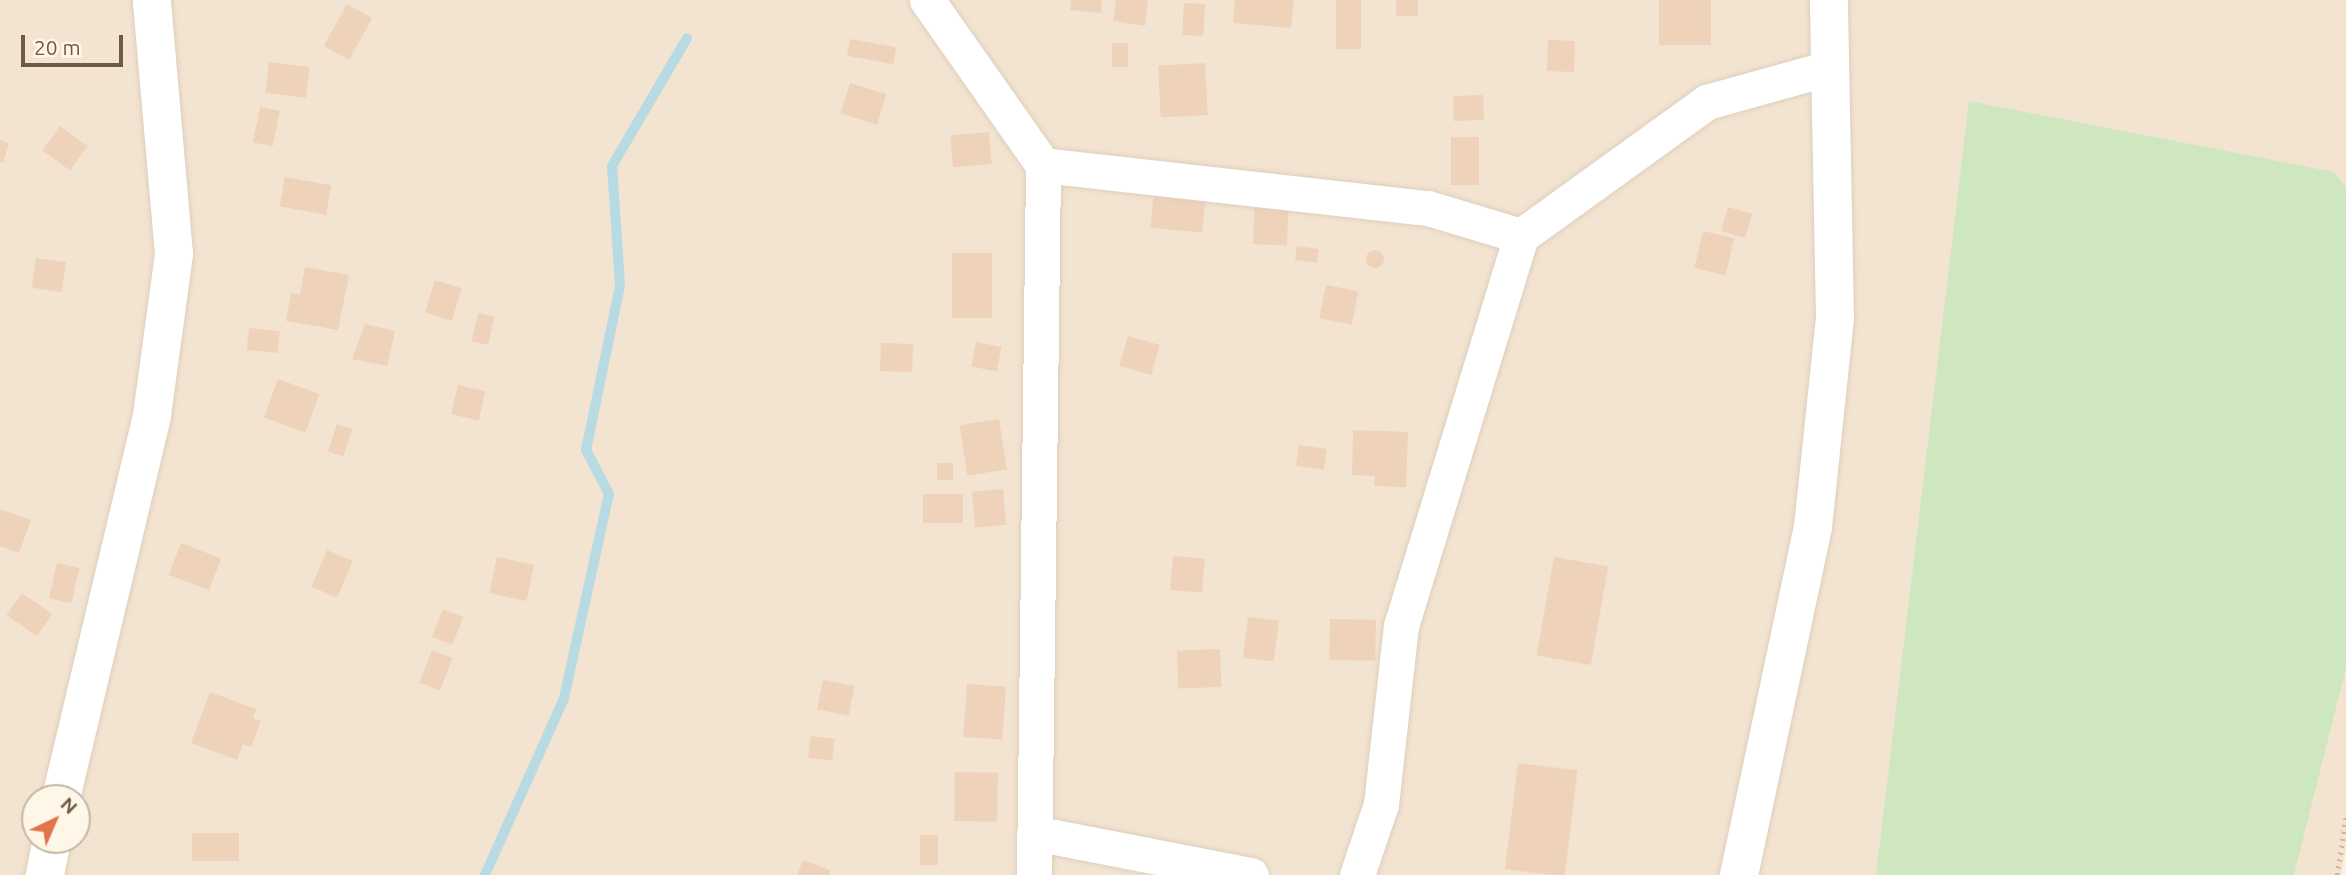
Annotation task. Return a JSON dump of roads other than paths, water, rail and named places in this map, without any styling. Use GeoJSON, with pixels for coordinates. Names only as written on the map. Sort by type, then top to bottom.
{"type":"FeatureCollection","features":[{"type":"Feature","properties":{"kind":"main road"},"geometry":{"type":"LineString","coordinates":[[64,784],[152,415],[174,254],[152,0]]}},
{"type":"Feature","properties":{"kind":"main road"},"geometry":{"type":"LineString","coordinates":[[1739,875],[1814,513],[1835,319],[1829,0]]}},
{"type":"Feature","properties":{"kind":"main road"},"geometry":{"type":"LineString","coordinates":[[45,875],[49,854]]}},
{"type":"Feature","properties":{"kind":"street"},"geometry":{"type":"LineString","coordinates":[[927,0],[1043,165],[1034,875]]}},
{"type":"Feature","properties":{"kind":"street"},"geometry":{"type":"LineString","coordinates":[[1357,875],[1381,804],[1401,626],[1521,236],[1707,102],[1829,68]]}},
{"type":"Feature","properties":{"kind":"street"},"geometry":{"type":"LineString","coordinates":[[1043,165],[1428,208],[1521,236]]}},
{"type":"Feature","properties":{"kind":"street"},"geometry":{"type":"LineString","coordinates":[[1034,833],[1251,875]]}},
{"type":"Feature","properties":{"kind":"waterway"},"geometry":{"type":"LineString","coordinates":[[485,875],[564,698],[609,494],[586,450],[620,286],[612,166],[687,38]]}}]}
